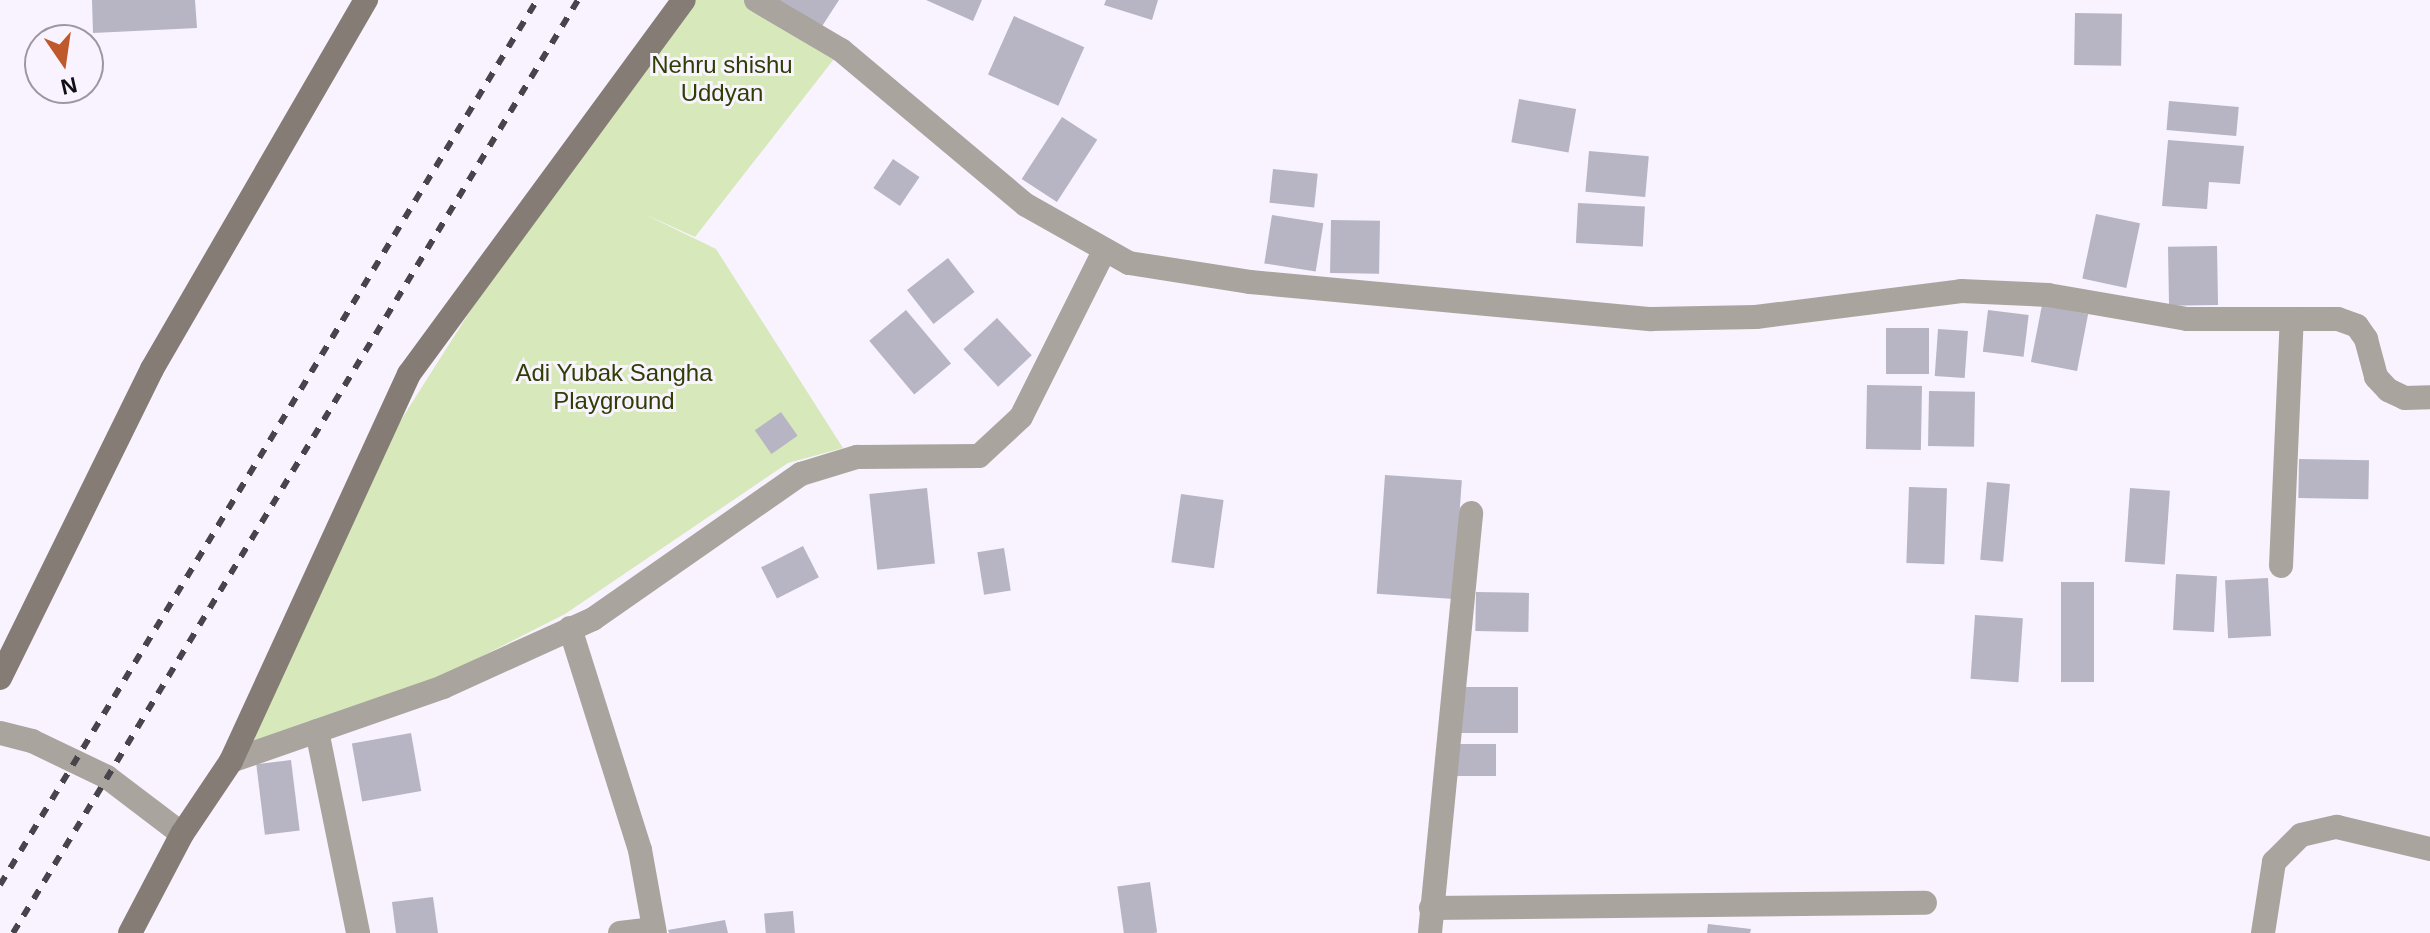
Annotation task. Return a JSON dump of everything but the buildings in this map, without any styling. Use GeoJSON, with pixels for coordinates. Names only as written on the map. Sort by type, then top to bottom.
{"type":"FeatureCollection","features":[{"type":"Feature","properties":{"kind":"street"},"geometry":{"type":"LineString","coordinates":[[0,678],[152,369],[366,0]]}},
{"type":"Feature","properties":{"kind":"street"},"geometry":{"type":"LineString","coordinates":[[130,933],[182,834],[231,761],[409,374],[684,0]]}},
{"type":"Feature","properties":{"kind":"street"},"geometry":{"type":"LineString","coordinates":[[756,0],[841,50],[1026,205],[1129,263],[1250,282],[1651,319],[1756,317],[1961,291],[2048,295],[2187,319],[2338,319],[2357,326],[2376,377],[2388,390],[2405,398],[2430,397]]}},
{"type":"Feature","properties":{"kind":"street"},"geometry":{"type":"LineString","coordinates":[[231,761],[443,687],[593,619],[801,474],[857,457],[979,456],[997,444],[1021,417],[1104,251]]}},
{"type":"Feature","properties":{"kind":"street"},"geometry":{"type":"LineString","coordinates":[[2281,566],[2292,319]]}},
{"type":"Feature","properties":{"kind":"street"},"geometry":{"type":"LineString","coordinates":[[1430,933],[1471,513]]}},
{"type":"Feature","properties":{"kind":"street"},"geometry":{"type":"LineString","coordinates":[[570,628],[640,850],[655,931],[620,933]]}},
{"type":"Feature","properties":{"kind":"street"},"geometry":{"type":"LineString","coordinates":[[317,731],[358,933]]}},
{"type":"Feature","properties":{"kind":"street"},"geometry":{"type":"LineString","coordinates":[[0,733],[32,741],[107,777],[182,834]]}},
{"type":"Feature","properties":{"kind":"street"},"geometry":{"type":"LineString","coordinates":[[2263,933],[2274,862],[2301,835],[2337,827],[2430,849]]}},
{"type":"Feature","properties":{"kind":"street"},"geometry":{"type":"LineString","coordinates":[[1431,908],[1925,903]]}},
{"type":"Feature","properties":{"kind":"green space","name":"Adi Yubak Sangha Playground"},"geometry":{"type":"Polygon","coordinates":[[[684,0],[756,0],[841,50],[695,237],[642,213],[716,249],[843,448],[788,463],[565,614],[435,680],[248,747],[387,442],[558,173],[684,0]]]}},
{"type":"Feature","properties":{"kind":"railway"},"geometry":{"type":"LineString","coordinates":[[0,885],[537,0]]}},
{"type":"Feature","properties":{"kind":"railway"},"geometry":{"type":"LineString","coordinates":[[13,933],[578,0]]}},
{"type":"Feature","properties":{"kind":"park label","name":"Nehru shishu Uddyan"},"geometry":{"type":"Point","coordinates":[722,79]}}]}
